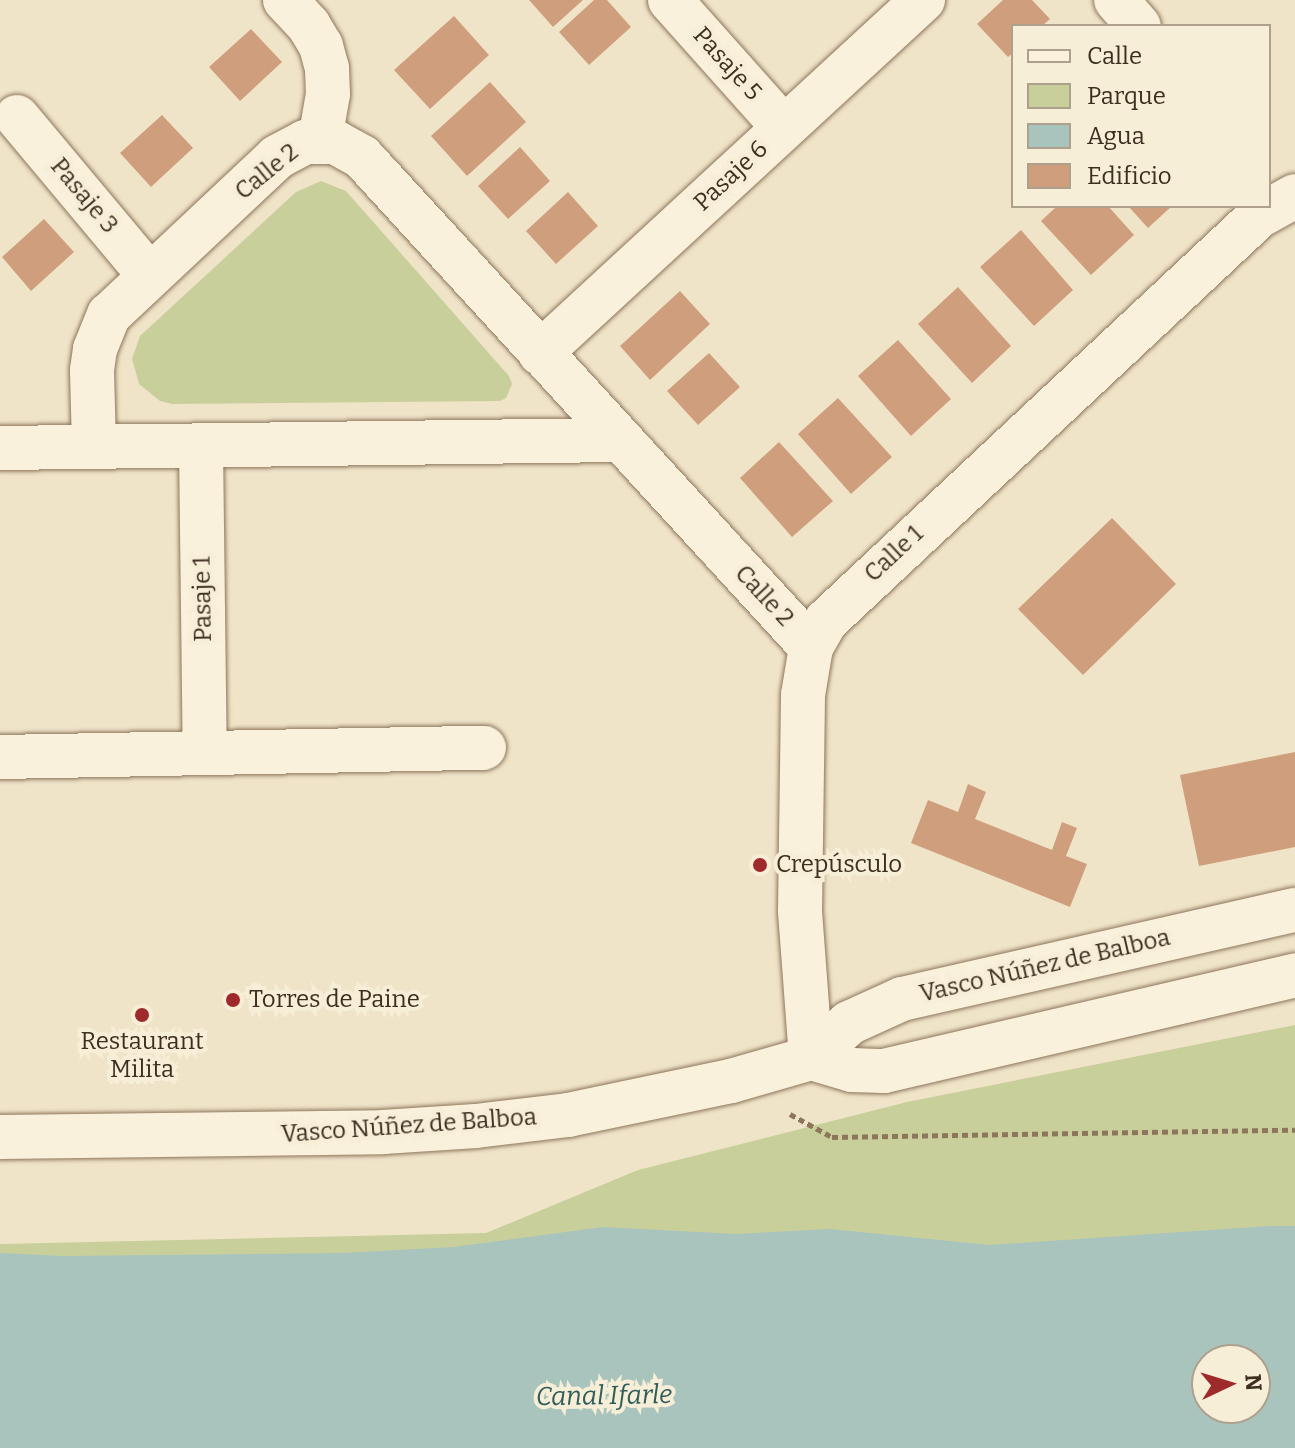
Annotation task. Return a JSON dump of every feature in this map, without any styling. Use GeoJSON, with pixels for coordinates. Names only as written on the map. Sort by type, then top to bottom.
{"type":"FeatureCollection","features":[{"type":"Feature","properties":{"kind":"street"},"geometry":{"type":"LineString","coordinates":[[285,0],[321,46],[327,68],[328,94],[320,140]]}},
{"type":"Feature","properties":{"kind":"street","name":"Pasaje 5"},"geometry":{"type":"LineString","coordinates":[[670,0],[784,128]]}},
{"type":"Feature","properties":{"kind":"street","name":"Pasaje 6"},"geometry":{"type":"LineString","coordinates":[[540,353],[923,0]]}},
{"type":"Feature","properties":{"kind":"street"},"geometry":{"type":"LineString","coordinates":[[1116,0],[1137,24]]}},
{"type":"Feature","properties":{"kind":"street","name":"Pasaje 3"},"geometry":{"type":"LineString","coordinates":[[17,117],[150,276]]}},
{"type":"Feature","properties":{"kind":"street","name":"Calle 2"},"geometry":{"type":"LineString","coordinates":[[94,447],[92,370],[101,329],[120,303],[277,157],[305,142],[320,140],[350,148],[362,157],[811,647]]}},
{"type":"Feature","properties":{"kind":"street","name":"Calle 1"},"geometry":{"type":"LineString","coordinates":[[1271,203],[1285,188]]}},
{"type":"Feature","properties":{"kind":"street","name":"Calle 1"},"geometry":{"type":"LineString","coordinates":[[811,1058],[800,911],[803,695],[811,647],[826,621],[846,598],[1266,208]]}},
{"type":"Feature","properties":{"kind":"street"},"geometry":{"type":"LineString","coordinates":[[0,448],[620,440]]}},
{"type":"Feature","properties":{"kind":"street","name":"Pasaje 1"},"geometry":{"type":"LineString","coordinates":[[201,446],[205,753]]}},
{"type":"Feature","properties":{"kind":"street"},"geometry":{"type":"LineString","coordinates":[[0,757],[484,748]]}},
{"type":"Feature","properties":{"kind":"street","name":"Vasco Núñez de Balboa"},"geometry":{"type":"LineString","coordinates":[[0,1137],[264,1135],[476,1126],[568,1115],[731,1081],[811,1058],[849,1023],[902,999],[1295,910]]}},
{"type":"Feature","properties":{"kind":"street"},"geometry":{"type":"LineString","coordinates":[[811,1058],[852,1070],[884,1071],[1295,975]]}},
{"type":"Feature","properties":{"kind":"path"},"geometry":{"type":"LineString","coordinates":[[731,1081],[832,1137],[1295,1130]]}},
{"type":"Feature","properties":{"kind":"green space"},"geometry":{"type":"Polygon","coordinates":[[[321,181],[346,191],[509,376],[512,384],[506,398],[500,401],[172,404],[160,401],[139,384],[132,359],[140,336],[296,192],[321,181]]]}},
{"type":"Feature","properties":{"kind":"green space"},"geometry":{"type":"Polygon","coordinates":[[[1295,1025],[1295,1448],[0,1448],[0,1244],[486,1233],[638,1170],[907,1102],[1295,1025]]]}},
{"type":"Feature","properties":{"kind":"water","name":"Canal Ifarle"},"geometry":{"type":"Polygon","coordinates":[[[1295,1226],[1295,1448],[0,1448],[0,1253],[63,1256],[342,1253],[453,1247],[603,1227],[736,1234],[830,1229],[989,1245],[1295,1226]]]}},
{"type":"Feature","properties":{"kind":"building"},"geometry":{"type":"Polygon","coordinates":[[[529,0],[583,0],[553,27],[529,0]]]}},
{"type":"Feature","properties":{"kind":"building"},"geometry":{"type":"Polygon","coordinates":[[[594,0],[607,0],[631,27],[589,65],[559,32],[594,0]]]}},
{"type":"Feature","properties":{"kind":"building"},"geometry":{"type":"Polygon","coordinates":[[[1003,0],[1032,0],[1050,19],[1044,24],[1011,24],[1011,55],[1008,57],[977,24],[1003,0]]]}},
{"type":"Feature","properties":{"kind":"building"},"geometry":{"type":"Polygon","coordinates":[[[454,16],[489,55],[430,109],[394,70],[454,16]]]}},
{"type":"Feature","properties":{"kind":"building"},"geometry":{"type":"Polygon","coordinates":[[[251,29],[282,62],[240,101],[209,67],[251,29]]]}},
{"type":"Feature","properties":{"kind":"building"},"geometry":{"type":"Polygon","coordinates":[[[490,82],[526,122],[467,176],[431,136],[490,82]]]}},
{"type":"Feature","properties":{"kind":"building"},"geometry":{"type":"Polygon","coordinates":[[[162,115],[193,148],[151,187],[120,153],[162,115]]]}},
{"type":"Feature","properties":{"kind":"building"},"geometry":{"type":"Polygon","coordinates":[[[520,147],[550,181],[508,219],[478,186],[520,147]]]}},
{"type":"Feature","properties":{"kind":"building"},"geometry":{"type":"Polygon","coordinates":[[[568,192],[598,226],[556,264],[526,231],[568,192]]]}},
{"type":"Feature","properties":{"kind":"building"},"geometry":{"type":"Polygon","coordinates":[[[1055,208],[1110,208],[1134,235],[1091,275],[1041,221],[1055,208]]]}},
{"type":"Feature","properties":{"kind":"building"},"geometry":{"type":"Polygon","coordinates":[[[1130,208],[1170,208],[1148,228],[1130,208]]]}},
{"type":"Feature","properties":{"kind":"building"},"geometry":{"type":"Polygon","coordinates":[[[44,219],[74,252],[31,291],[2,257],[44,219]]]}},
{"type":"Feature","properties":{"kind":"building"},"geometry":{"type":"Polygon","coordinates":[[[1021,230],[1073,290],[1034,326],[980,267],[1021,230]]]}},
{"type":"Feature","properties":{"kind":"building"},"geometry":{"type":"Polygon","coordinates":[[[958,287],[1011,346],[972,383],[918,324],[958,287]]]}},
{"type":"Feature","properties":{"kind":"building"},"geometry":{"type":"Polygon","coordinates":[[[680,291],[710,324],[650,380],[620,346],[680,291]]]}},
{"type":"Feature","properties":{"kind":"building"},"geometry":{"type":"Polygon","coordinates":[[[898,340],[951,399],[911,436],[858,376],[898,340]]]}},
{"type":"Feature","properties":{"kind":"building"},"geometry":{"type":"Polygon","coordinates":[[[709,353],[740,387],[698,425],[667,391],[709,353]]]}},
{"type":"Feature","properties":{"kind":"building"},"geometry":{"type":"Polygon","coordinates":[[[838,398],[892,457],[851,494],[798,434],[838,398]]]}},
{"type":"Feature","properties":{"kind":"building"},"geometry":{"type":"Polygon","coordinates":[[[779,442],[833,501],[792,537],[740,478],[779,442]]]}},
{"type":"Feature","properties":{"kind":"building"},"geometry":{"type":"Polygon","coordinates":[[[1112,518],[1176,584],[1083,675],[1018,609],[1112,518]]]}},
{"type":"Feature","properties":{"kind":"building"},"geometry":{"type":"Polygon","coordinates":[[[1295,752],[1295,847],[1199,866],[1180,775],[1295,752]]]}},
{"type":"Feature","properties":{"kind":"building"},"geometry":{"type":"Polygon","coordinates":[[[968,784],[986,792],[975,819],[1052,850],[1062,822],[1077,828],[1066,856],[1087,864],[1070,907],[911,843],[928,800],[958,812],[968,784]]]}},
{"type":"Feature","properties":{"kind":"place","name":"Crepúsculo"},"geometry":{"type":"Point","coordinates":[760,865]}},
{"type":"Feature","properties":{"kind":"place","name":"Torres de Paine"},"geometry":{"type":"Point","coordinates":[233,1000]}},
{"type":"Feature","properties":{"kind":"place","name":"Restaurant Milita"},"geometry":{"type":"Point","coordinates":[142,1015]}}]}
